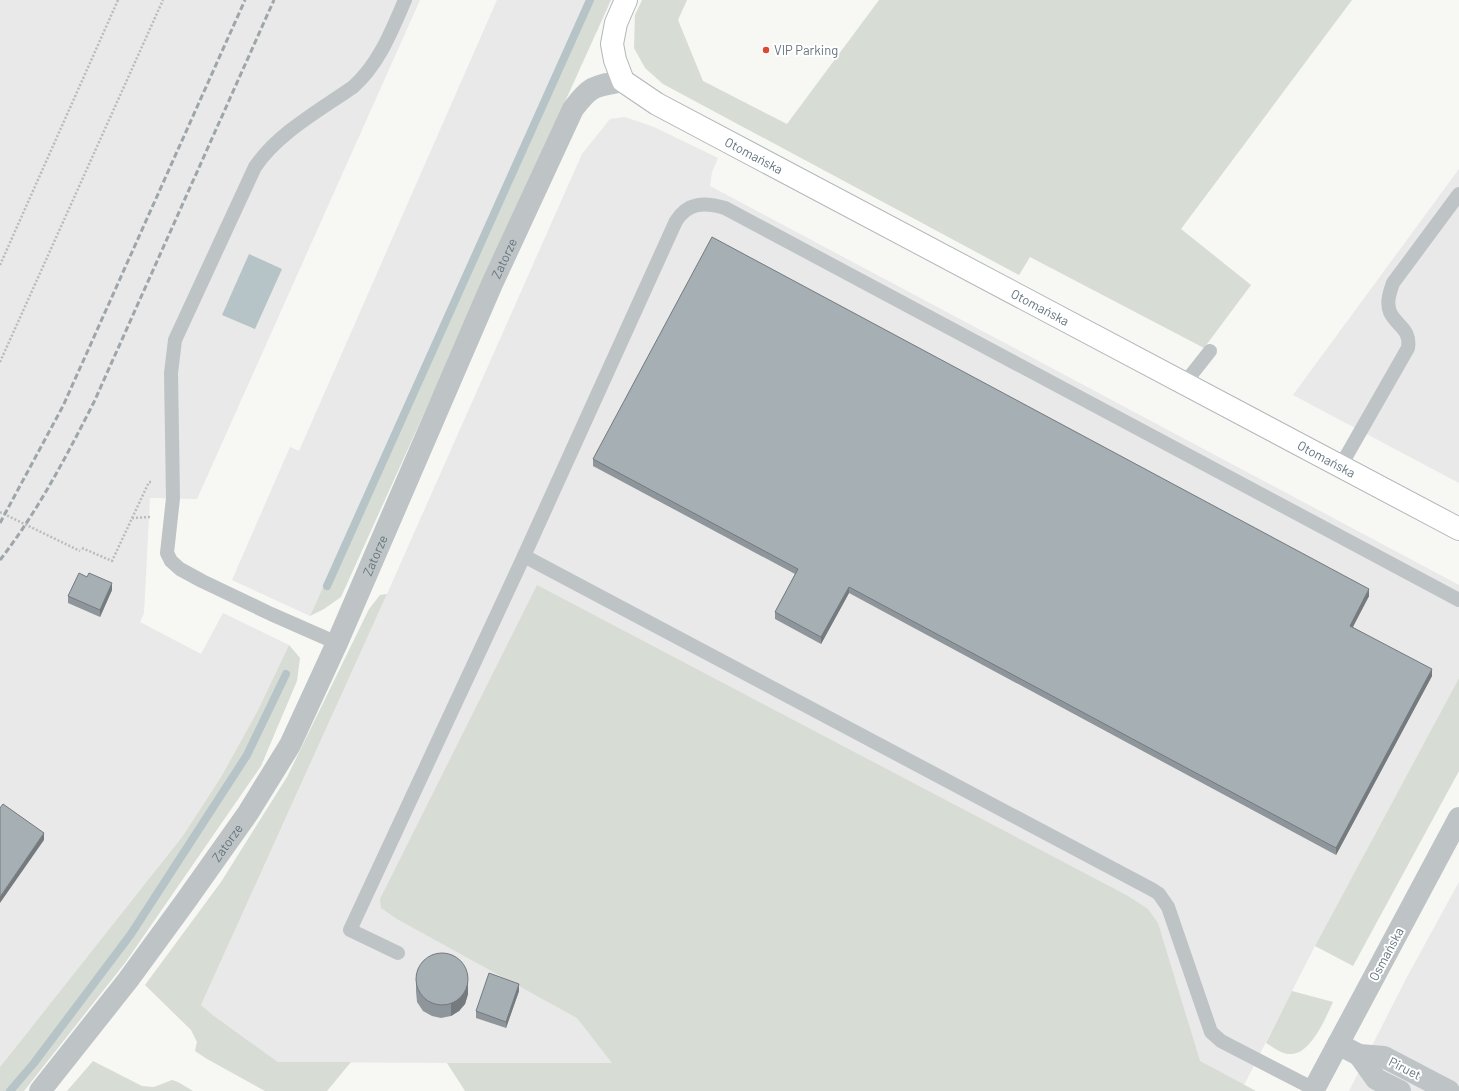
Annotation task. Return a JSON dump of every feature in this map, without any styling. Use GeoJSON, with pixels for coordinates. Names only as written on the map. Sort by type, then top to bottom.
{"type":"FeatureCollection","features":[{"type":"Feature","properties":{"kind":"street"},"geometry":{"type":"LineString","coordinates":[[623,81],[615,60],[612,44],[616,23],[626,0]]}},
{"type":"Feature","properties":{"kind":"street","name":"Otomańska"},"geometry":{"type":"LineString","coordinates":[[623,81],[664,108],[1459,529]]}},
{"type":"Feature","properties":{"kind":"street","name":"Zatorze"},"geometry":{"type":"LineString","coordinates":[[40,1091],[128,980],[248,813],[290,745],[337,643],[492,284],[573,109],[584,94],[595,86],[623,81]]}},
{"type":"Feature","properties":{"kind":"street","name":"Osmańska"},"geometry":{"type":"LineString","coordinates":[[1314,1090],[1459,818]]}},
{"type":"Feature","properties":{"kind":"street","name":"Piruet"},"geometry":{"type":"LineString","coordinates":[[1338,1044],[1359,1055],[1384,1057],[1449,1091]]}},
{"type":"Feature","properties":{"kind":"street","name":"Piruet"},"geometry":{"type":"LineString","coordinates":[[1359,1055],[1376,1079],[1400,1091]]}},
{"type":"Feature","properties":{"kind":"lane"},"geometry":{"type":"LineString","coordinates":[[337,643],[202,581],[180,569],[171,561],[167,552],[173,498],[171,373],[175,340],[255,167],[271,147],[288,133],[362,79],[381,53],[405,0]]}},
{"type":"Feature","properties":{"kind":"lane"},"geometry":{"type":"LineString","coordinates":[[1340,467],[1408,348],[1409,340],[1405,331],[1390,312],[1388,297],[1393,283],[1459,194]]}},
{"type":"Feature","properties":{"kind":"lane"},"geometry":{"type":"LineString","coordinates":[[398,953],[350,930],[524,556],[676,221],[684,210],[703,204],[725,208],[1459,600]]}},
{"type":"Feature","properties":{"kind":"lane"},"geometry":{"type":"LineString","coordinates":[[1184,384],[1210,351]]}},
{"type":"Feature","properties":{"kind":"lane"},"geometry":{"type":"LineString","coordinates":[[524,556],[1159,894],[1168,907],[1211,1032],[1221,1041],[1314,1090]]}},
{"type":"Feature","properties":{"kind":"path"},"geometry":{"type":"LineString","coordinates":[[0,266],[118,0]]}},
{"type":"Feature","properties":{"kind":"path"},"geometry":{"type":"LineString","coordinates":[[0,362],[163,0]]}},
{"type":"Feature","properties":{"kind":"path"},"geometry":{"type":"LineString","coordinates":[[0,512],[81,549],[112,561],[148,482],[172,484]]}},
{"type":"Feature","properties":{"kind":"path"},"geometry":{"type":"LineString","coordinates":[[132,518],[149,516]]}},
{"type":"Feature","properties":{"kind":"shaded area"},"geometry":{"type":"Polygon","coordinates":[[[0,0],[420,0],[197,499],[150,498],[144,613],[140,622],[201,654],[223,613],[289,645],[257,712],[221,777],[182,837],[0,1067],[0,0]]]}},
{"type":"Feature","properties":{"kind":"shaded area"},"geometry":{"type":"Polygon","coordinates":[[[497,0],[587,0],[310,616],[232,580],[290,447],[299,451],[497,0]]]}},
{"type":"Feature","properties":{"kind":"shaded area"},"geometry":{"type":"Polygon","coordinates":[[[587,0],[611,0],[341,597],[324,609],[310,616],[587,0]]]}},
{"type":"Feature","properties":{"kind":"shaded area"},"geometry":{"type":"Polygon","coordinates":[[[642,0],[687,0],[678,20],[703,81],[787,124],[879,0],[1352,0],[1181,229],[1251,285],[1204,348],[1030,257],[1019,275],[663,84],[645,68],[634,48],[635,15],[642,0]]]}},
{"type":"Feature","properties":{"kind":"shaded area"},"geometry":{"type":"Polygon","coordinates":[[[625,117],[654,127],[718,158],[712,172],[710,186],[1459,585],[1459,678],[1315,946],[1241,1091],[665,1091],[456,1063],[278,1062],[201,1005],[387,594],[582,154],[610,119],[625,117]]]}},
{"type":"Feature","properties":{"kind":"shaded area"},"geometry":{"type":"Polygon","coordinates":[[[1459,169],[1459,483],[1293,395],[1459,169]]]}},
{"type":"Feature","properties":{"kind":"shaded area"},"geometry":{"type":"Polygon","coordinates":[[[249,254],[282,269],[255,329],[222,315],[249,254]]]}},
{"type":"Feature","properties":{"kind":"shaded area"},"geometry":{"type":"Polygon","coordinates":[[[537,585],[1128,896],[1148,909],[1158,923],[1200,1061],[1256,1091],[465,1091],[447,1063],[612,1063],[577,1018],[397,919],[381,908],[380,899],[537,585]]]}},
{"type":"Feature","properties":{"kind":"shaded area"},"geometry":{"type":"Polygon","coordinates":[[[387,594],[201,1005],[278,1062],[351,1062],[327,1091],[265,1091],[195,1051],[197,1042],[191,1030],[145,985],[221,882],[287,777],[369,609],[380,595],[387,594]]]}},
{"type":"Feature","properties":{"kind":"shaded area"},"geometry":{"type":"Polygon","coordinates":[[[289,645],[300,658],[297,681],[261,766],[125,963],[24,1091],[0,1091],[0,1067],[182,837],[221,777],[257,712],[289,645]]]}},
{"type":"Feature","properties":{"kind":"shaded area"},"geometry":{"type":"Polygon","coordinates":[[[1459,678],[1459,771],[1353,966],[1315,946],[1459,678]]]}},
{"type":"Feature","properties":{"kind":"shaded area"},"geometry":{"type":"Polygon","coordinates":[[[1459,882],[1459,1091],[1349,1091],[1407,977],[1459,882]]]}},
{"type":"Feature","properties":{"kind":"shaded area"},"geometry":{"type":"Polygon","coordinates":[[[1292,991],[1333,1002],[1322,1025],[1311,1042],[1298,1052],[1288,1054],[1266,1043],[1292,991]]]}},
{"type":"Feature","properties":{"kind":"shaded area"},"geometry":{"type":"Polygon","coordinates":[[[93,1061],[142,1086],[154,1087],[172,1080],[193,1091],[67,1091],[93,1061]]]}},
{"type":"Feature","properties":{"kind":"building"},"geometry":{"type":"Polygon","coordinates":[[[712,237],[1369,589],[1350,626],[1432,669],[1336,848],[849,587],[821,637],[775,612],[798,569],[593,459],[712,237]]]}},
{"type":"Feature","properties":{"kind":"building"},"geometry":{"type":"Polygon","coordinates":[[[79,573],[87,577],[89,573],[112,583],[100,610],[68,596],[79,573]]]}},
{"type":"Feature","properties":{"kind":"building"},"geometry":{"type":"Polygon","coordinates":[[[3,804],[44,833],[0,897],[0,808],[3,804]]]}},
{"type":"Feature","properties":{"kind":"building"},"geometry":{"type":"Polygon","coordinates":[[[442,953],[452,955],[460,961],[466,969],[468,979],[466,989],[460,997],[452,1003],[442,1005],[432,1003],[424,997],[418,989],[416,979],[418,969],[424,961],[432,955],[442,953]]]}},
{"type":"Feature","properties":{"kind":"building"},"geometry":{"type":"Polygon","coordinates":[[[489,973],[519,984],[506,1022],[476,1011],[489,973]]]}},
{"type":"Feature","properties":{"kind":"waterway"},"geometry":{"type":"LineString","coordinates":[[327,586],[590,0]]}},
{"type":"Feature","properties":{"kind":"waterway"},"geometry":{"type":"LineString","coordinates":[[10,1091],[34,1063],[131,934],[247,755],[286,674]]}},
{"type":"Feature","properties":{"kind":"railway"},"geometry":{"type":"LineString","coordinates":[[0,523],[63,406],[245,0]]}},
{"type":"Feature","properties":{"kind":"railway"},"geometry":{"type":"LineString","coordinates":[[0,560],[39,503],[94,402],[274,0]]}},
{"type":"Feature","properties":{"kind":"place","name":"VIP Parking"},"geometry":{"type":"Point","coordinates":[766,50]}}]}
